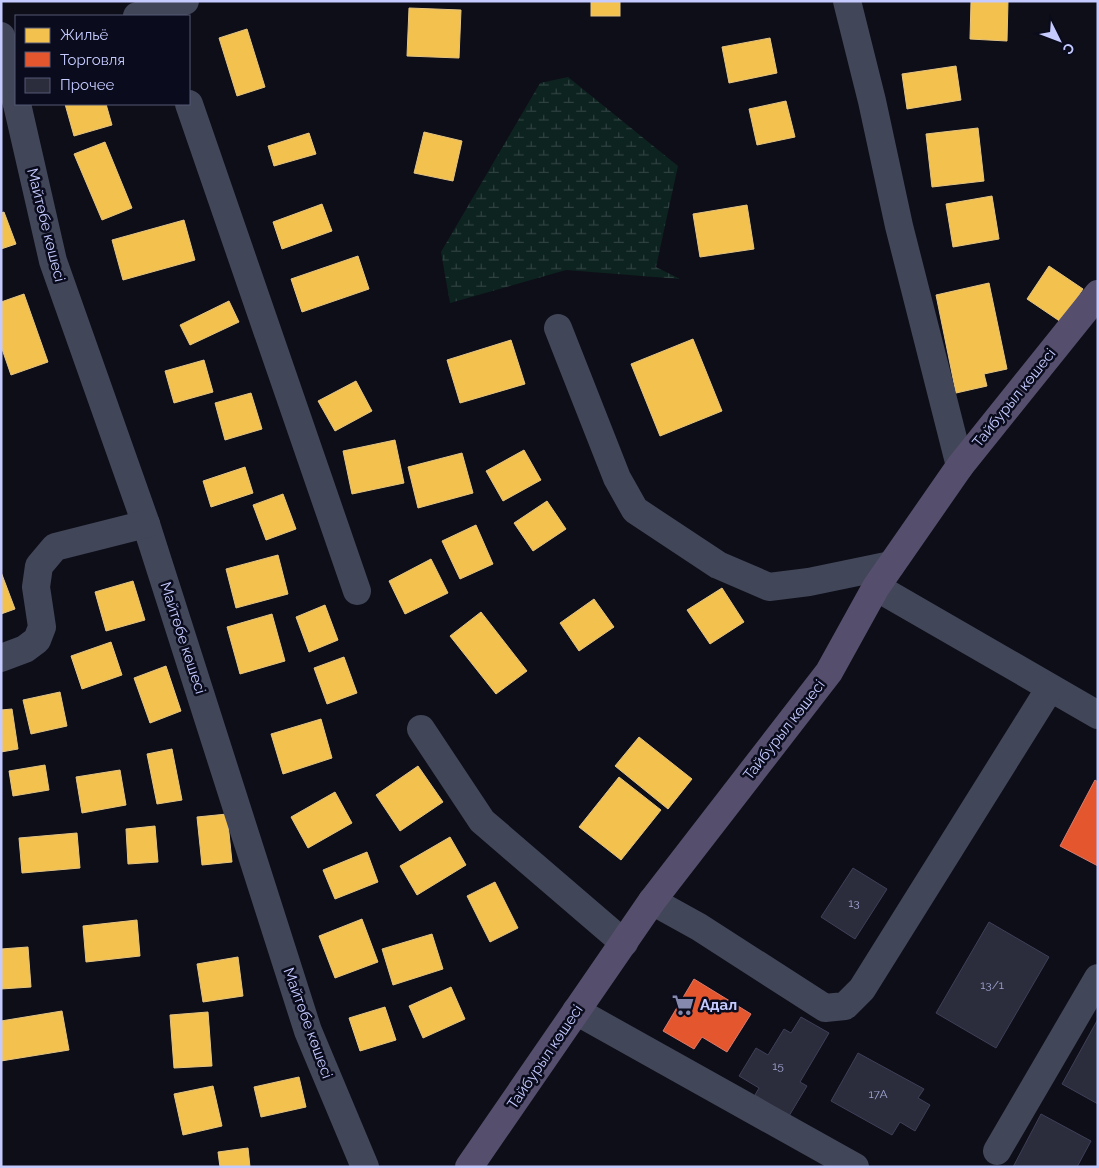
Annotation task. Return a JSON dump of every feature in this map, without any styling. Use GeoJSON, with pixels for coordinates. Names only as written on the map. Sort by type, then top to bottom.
{"type":"FeatureCollection","features":[{"type":"Feature","properties":{"kind":"main road","name":"Тайбурыл көшесі"},"geometry":{"type":"LineString","coordinates":[[470,1167],[652,901],[829,672],[883,576],[960,466],[1098,294]]}},
{"type":"Feature","properties":{"kind":"street"},"geometry":{"type":"LineString","coordinates":[[151,14],[185,1]]}},
{"type":"Feature","properties":{"kind":"street"},"geometry":{"type":"LineString","coordinates":[[848,1],[899,226],[960,466]]}},
{"type":"Feature","properties":{"kind":"street","name":"Майтөбе көшесі"},"geometry":{"type":"LineString","coordinates":[[6,49],[15,92]]}},
{"type":"Feature","properties":{"kind":"street","name":"Майтөбе көшесі"},"geometry":{"type":"LineString","coordinates":[[18,105],[53,261],[146,524],[308,1031],[365,1167]]}},
{"type":"Feature","properties":{"kind":"street"},"geometry":{"type":"LineString","coordinates":[[188,105],[357,591]]}},
{"type":"Feature","properties":{"kind":"street"},"geometry":{"type":"LineString","coordinates":[[558,328],[618,478],[635,510],[718,565],[769,586],[883,576],[1050,688],[1098,715]]}},
{"type":"Feature","properties":{"kind":"street"},"geometry":{"type":"LineString","coordinates":[[1,658],[25,649],[37,640],[42,627],[36,587],[39,566],[55,547],[146,524]]}},
{"type":"Feature","properties":{"kind":"street"},"geometry":{"type":"LineString","coordinates":[[652,901],[698,927],[825,1008],[845,1006],[862,990],[1050,688]]}},
{"type":"Feature","properties":{"kind":"street"},"geometry":{"type":"LineString","coordinates":[[422,729],[482,821],[624,943]]}},
{"type":"Feature","properties":{"kind":"street"},"geometry":{"type":"LineString","coordinates":[[997,1151],[1098,978]]}},
{"type":"Feature","properties":{"kind":"street"},"geometry":{"type":"LineString","coordinates":[[576,1011],[855,1167]]}},
{"type":"Feature","properties":{"kind":"green space"},"geometry":{"type":"Polygon","coordinates":[[[568,77],[678,166],[656,267],[680,279],[566,270],[450,303],[441,252],[540,83],[568,77]]]}},
{"type":"Feature","properties":{"kind":"building: Жильё"},"geometry":{"type":"Polygon","coordinates":[[[591,1],[620,1],[620,16],[591,16],[591,1]]]}},
{"type":"Feature","properties":{"kind":"building: Жильё"},"geometry":{"type":"Polygon","coordinates":[[[971,1],[1008,1],[1007,41],[970,39],[971,1]]]}},
{"type":"Feature","properties":{"kind":"building: Жильё"},"geometry":{"type":"Polygon","coordinates":[[[409,8],[461,10],[459,58],[407,56],[409,8]]]}},
{"type":"Feature","properties":{"kind":"building: Жильё"},"geometry":{"type":"Polygon","coordinates":[[[247,29],[265,87],[237,96],[219,38],[247,29]]]}},
{"type":"Feature","properties":{"kind":"building: Жильё"},"geometry":{"type":"Polygon","coordinates":[[[770,38],[777,73],[729,83],[722,47],[770,38]]]}},
{"type":"Feature","properties":{"kind":"building: Жильё"},"geometry":{"type":"Polygon","coordinates":[[[956,66],[961,100],[907,109],[902,74],[956,66]]]}},
{"type":"Feature","properties":{"kind":"building: Жильё"},"geometry":{"type":"Polygon","coordinates":[[[786,101],[795,137],[757,145],[749,109],[786,101]]]}},
{"type":"Feature","properties":{"kind":"building: Жильё"},"geometry":{"type":"Polygon","coordinates":[[[65,105],[106,105],[112,125],[74,136],[65,105]]]}},
{"type":"Feature","properties":{"kind":"building: Жильё"},"geometry":{"type":"Polygon","coordinates":[[[978,128],[984,181],[932,187],[926,134],[978,128]]]}},
{"type":"Feature","properties":{"kind":"building: Жильё"},"geometry":{"type":"Polygon","coordinates":[[[424,132],[462,141],[453,181],[414,173],[424,132]]]}},
{"type":"Feature","properties":{"kind":"building: Жильё"},"geometry":{"type":"Polygon","coordinates":[[[309,133],[316,154],[274,166],[268,146],[309,133]]]}},
{"type":"Feature","properties":{"kind":"building: Жильё"},"geometry":{"type":"Polygon","coordinates":[[[105,142],[132,208],[102,220],[74,154],[105,142]]]}},
{"type":"Feature","properties":{"kind":"building: Жильё"},"geometry":{"type":"Polygon","coordinates":[[[992,196],[999,239],[953,247],[946,204],[992,196]]]}},
{"type":"Feature","properties":{"kind":"building: Жильё"},"geometry":{"type":"Polygon","coordinates":[[[322,204],[332,231],[282,249],[273,222],[322,204]]]}},
{"type":"Feature","properties":{"kind":"building: Жильё"},"geometry":{"type":"Polygon","coordinates":[[[747,205],[754,249],[700,257],[693,214],[747,205]]]}},
{"type":"Feature","properties":{"kind":"building: Жильё"},"geometry":{"type":"Polygon","coordinates":[[[4,212],[16,244],[1,249],[1,213],[4,212]]]}},
{"type":"Feature","properties":{"kind":"building: Жильё"},"geometry":{"type":"Polygon","coordinates":[[[184,220],[195,260],[123,280],[112,240],[184,220]]]}},
{"type":"Feature","properties":{"kind":"building: Жильё"},"geometry":{"type":"Polygon","coordinates":[[[358,256],[369,289],[302,312],[291,279],[358,256]]]}},
{"type":"Feature","properties":{"kind":"building: Жильё"},"geometry":{"type":"Polygon","coordinates":[[[1049,266],[1083,289],[1061,322],[1027,299],[1049,266]]]}},
{"type":"Feature","properties":{"kind":"building: Жильё"},"geometry":{"type":"Polygon","coordinates":[[[989,283],[1007,369],[984,374],[987,386],[956,393],[936,295],[989,283]]]}},
{"type":"Feature","properties":{"kind":"building: Жильё"},"geometry":{"type":"Polygon","coordinates":[[[24,294],[48,362],[11,375],[1,346],[1,302],[24,294]]]}},
{"type":"Feature","properties":{"kind":"building: Жильё"},"geometry":{"type":"Polygon","coordinates":[[[229,301],[239,322],[190,345],[180,325],[229,301]]]}},
{"type":"Feature","properties":{"kind":"building: Жильё"},"geometry":{"type":"Polygon","coordinates":[[[693,339],[722,411],[660,436],[631,364],[693,339]]]}},
{"type":"Feature","properties":{"kind":"building: Жильё"},"geometry":{"type":"Polygon","coordinates":[[[511,340],[525,384],[460,403],[447,360],[511,340]]]}},
{"type":"Feature","properties":{"kind":"building: Жильё"},"geometry":{"type":"Polygon","coordinates":[[[204,360],[213,392],[174,403],[165,371],[204,360]]]}},
{"type":"Feature","properties":{"kind":"building: Жильё"},"geometry":{"type":"Polygon","coordinates":[[[356,381],[372,411],[335,431],[318,401],[356,381]]]}},
{"type":"Feature","properties":{"kind":"building: Жильё"},"geometry":{"type":"Polygon","coordinates":[[[251,393],[262,429],[225,440],[215,403],[251,393]]]}},
{"type":"Feature","properties":{"kind":"building: Жильё"},"geometry":{"type":"Polygon","coordinates":[[[395,440],[404,483],[352,494],[343,451],[395,440]]]}},
{"type":"Feature","properties":{"kind":"building: Жильё"},"geometry":{"type":"Polygon","coordinates":[[[524,450],[541,480],[503,501],[486,471],[524,450]]]}},
{"type":"Feature","properties":{"kind":"building: Жильё"},"geometry":{"type":"Polygon","coordinates":[[[462,453],[473,493],[418,508],[408,467],[462,453]]]}},
{"type":"Feature","properties":{"kind":"building: Жильё"},"geometry":{"type":"Polygon","coordinates":[[[245,467],[253,493],[211,507],[203,481],[245,467]]]}},
{"type":"Feature","properties":{"kind":"building: Жильё"},"geometry":{"type":"Polygon","coordinates":[[[283,494],[296,529],[266,540],[253,505],[283,494]]]}},
{"type":"Feature","properties":{"kind":"building: Жильё"},"geometry":{"type":"Polygon","coordinates":[[[547,501],[566,529],[533,551],[514,523],[547,501]]]}},
{"type":"Feature","properties":{"kind":"building: Жильё"},"geometry":{"type":"Polygon","coordinates":[[[476,525],[493,564],[460,579],[442,541],[476,525]]]}},
{"type":"Feature","properties":{"kind":"building: Жильё"},"geometry":{"type":"Polygon","coordinates":[[[278,555],[288,594],[236,608],[226,569],[278,555]]]}},
{"type":"Feature","properties":{"kind":"building: Жильё"},"geometry":{"type":"Polygon","coordinates":[[[431,559],[448,593],[405,614],[389,581],[431,559]]]}},
{"type":"Feature","properties":{"kind":"building: Жильё"},"geometry":{"type":"Polygon","coordinates":[[[1,572],[15,609],[1,614],[1,572]]]}},
{"type":"Feature","properties":{"kind":"building: Жильё"},"geometry":{"type":"Polygon","coordinates":[[[133,581],[145,620],[106,631],[95,592],[133,581]]]}},
{"type":"Feature","properties":{"kind":"building: Жильё"},"geometry":{"type":"Polygon","coordinates":[[[722,588],[744,622],[710,644],[687,610],[722,588]]]}},
{"type":"Feature","properties":{"kind":"building: Жильё"},"geometry":{"type":"Polygon","coordinates":[[[594,599],[614,627],[579,651],[560,623],[594,599]]]}},
{"type":"Feature","properties":{"kind":"building: Жильё"},"geometry":{"type":"Polygon","coordinates":[[[325,605],[338,640],[309,652],[296,617],[325,605]]]}},
{"type":"Feature","properties":{"kind":"building: Жильё"},"geometry":{"type":"Polygon","coordinates":[[[481,612],[527,671],[496,694],[450,636],[481,612]]]}},
{"type":"Feature","properties":{"kind":"building: Жильё"},"geometry":{"type":"Polygon","coordinates":[[[272,614],[285,661],[240,674],[227,627],[272,614]]]}},
{"type":"Feature","properties":{"kind":"building: Жильё"},"geometry":{"type":"Polygon","coordinates":[[[111,642],[122,675],[82,689],[71,656],[111,642]]]}},
{"type":"Feature","properties":{"kind":"building: Жильё"},"geometry":{"type":"Polygon","coordinates":[[[344,657],[357,693],[327,704],[314,668],[344,657]]]}},
{"type":"Feature","properties":{"kind":"building: Жильё"},"geometry":{"type":"Polygon","coordinates":[[[166,666],[181,711],[150,723],[134,678],[166,666]]]}},
{"type":"Feature","properties":{"kind":"building: Жильё"},"geometry":{"type":"Polygon","coordinates":[[[60,692],[67,726],[31,734],[23,700],[60,692]]]}},
{"type":"Feature","properties":{"kind":"building: Жильё"},"geometry":{"type":"Polygon","coordinates":[[[12,709],[18,749],[1,752],[1,710],[12,709]]]}},
{"type":"Feature","properties":{"kind":"building: Жильё"},"geometry":{"type":"Polygon","coordinates":[[[321,719],[332,758],[283,774],[271,734],[321,719]]]}},
{"type":"Feature","properties":{"kind":"building: Жильё"},"geometry":{"type":"Polygon","coordinates":[[[639,737],[692,779],[668,809],[615,766],[639,737]]]}},
{"type":"Feature","properties":{"kind":"building: Жильё"},"geometry":{"type":"Polygon","coordinates":[[[172,749],[182,800],[157,804],[147,754],[172,749]]]}},
{"type":"Feature","properties":{"kind":"building: Жильё"},"geometry":{"type":"Polygon","coordinates":[[[45,765],[49,790],[13,796],[9,771],[45,765]]]}},
{"type":"Feature","properties":{"kind":"building: Жильё"},"geometry":{"type":"Polygon","coordinates":[[[418,766],[443,802],[400,831],[376,795],[418,766]]]}},
{"type":"Feature","properties":{"kind":"building: Жильё"},"geometry":{"type":"Polygon","coordinates":[[[120,770],[126,805],[82,813],[76,777],[120,770]]]}},
{"type":"Feature","properties":{"kind":"building: Жильё"},"geometry":{"type":"Polygon","coordinates":[[[619,777],[661,810],[621,860],[579,827],[619,777]]]}},
{"type":"Feature","properties":{"kind":"building: Жильё"},"geometry":{"type":"Polygon","coordinates":[[[335,792],[352,823],[308,848],[291,817],[335,792]]]}},
{"type":"Feature","properties":{"kind":"building: Жильё"},"geometry":{"type":"Polygon","coordinates":[[[227,814],[232,862],[202,865],[197,817],[227,814]]]}},
{"type":"Feature","properties":{"kind":"building: Жильё"},"geometry":{"type":"Polygon","coordinates":[[[155,826],[158,862],[128,864],[126,829],[155,826]]]}},
{"type":"Feature","properties":{"kind":"building: Жильё"},"geometry":{"type":"Polygon","coordinates":[[[77,833],[80,868],[22,873],[19,838],[77,833]]]}},
{"type":"Feature","properties":{"kind":"building: Жильё"},"geometry":{"type":"Polygon","coordinates":[[[450,837],[466,865],[417,895],[400,866],[450,837]]]}},
{"type":"Feature","properties":{"kind":"building: Жильё"},"geometry":{"type":"Polygon","coordinates":[[[367,852],[378,882],[335,899],[323,870],[367,852]]]}},
{"type":"Feature","properties":{"kind":"building: Жильё"},"geometry":{"type":"Polygon","coordinates":[[[495,882],[518,928],[490,942],[467,896],[495,882]]]}},
{"type":"Feature","properties":{"kind":"building: Жильё"},"geometry":{"type":"Polygon","coordinates":[[[362,919],[378,962],[335,978],[319,936],[362,919]]]}},
{"type":"Feature","properties":{"kind":"building: Жильё"},"geometry":{"type":"Polygon","coordinates":[[[137,920],[140,956],[86,962],[83,926],[137,920]]]}},
{"type":"Feature","properties":{"kind":"building: Жильё"},"geometry":{"type":"Polygon","coordinates":[[[432,934],[443,969],[393,985],[382,949],[432,934]]]}},
{"type":"Feature","properties":{"kind":"building: Жильё"},"geometry":{"type":"Polygon","coordinates":[[[28,947],[31,987],[1,989],[1,949],[28,947]]]}},
{"type":"Feature","properties":{"kind":"building: Жильё"},"geometry":{"type":"Polygon","coordinates":[[[238,957],[243,996],[203,1002],[197,964],[238,957]]]}},
{"type":"Feature","properties":{"kind":"building: Жильё"},"geometry":{"type":"Polygon","coordinates":[[[451,987],[465,1019],[423,1038],[409,1006],[451,987]]]}},
{"type":"Feature","properties":{"kind":"building: Жильё"},"geometry":{"type":"Polygon","coordinates":[[[385,1007],[396,1040],[360,1051],[349,1018],[385,1007]]]}},
{"type":"Feature","properties":{"kind":"building: Жильё"},"geometry":{"type":"Polygon","coordinates":[[[62,1011],[69,1050],[1,1061],[1,1021],[62,1011]]]}},
{"type":"Feature","properties":{"kind":"building: Жильё"},"geometry":{"type":"Polygon","coordinates":[[[208,1012],[212,1066],[174,1068],[170,1015],[208,1012]]]}},
{"type":"Feature","properties":{"kind":"building: Жильё"},"geometry":{"type":"Polygon","coordinates":[[[299,1077],[306,1107],[261,1117],[254,1087],[299,1077]]]}},
{"type":"Feature","properties":{"kind":"building: Жильё"},"geometry":{"type":"Polygon","coordinates":[[[213,1086],[222,1126],[183,1135],[174,1094],[213,1086]]]}},
{"type":"Feature","properties":{"kind":"building: Жильё"},"geometry":{"type":"Polygon","coordinates":[[[248,1148],[250,1167],[220,1167],[218,1152],[248,1148]]]}},
{"type":"Feature","properties":{"kind":"building: Торговля"},"geometry":{"type":"Polygon","coordinates":[[[1095,780],[1098,782],[1098,866],[1060,846],[1095,780]]]}},
{"type":"Feature","properties":{"kind":"building: Торговля"},"geometry":{"type":"Polygon","coordinates":[[[694,979],[751,1014],[727,1052],[702,1037],[694,1049],[663,1031],[694,979]]]}},
{"type":"Feature","properties":{"kind":"building: Прочее"},"geometry":{"type":"Polygon","coordinates":[[[853,868],[887,889],[855,939],[821,917],[853,868]]]}},
{"type":"Feature","properties":{"kind":"building: Прочее"},"geometry":{"type":"Polygon","coordinates":[[[989,922],[1049,957],[996,1048],[936,1013],[989,922]]]}},
{"type":"Feature","properties":{"kind":"building: Прочее"},"geometry":{"type":"Polygon","coordinates":[[[801,1017],[829,1033],[800,1082],[807,1086],[789,1116],[755,1095],[759,1088],[739,1076],[756,1048],[768,1055],[784,1029],[791,1033],[801,1017]]]}},
{"type":"Feature","properties":{"kind":"building: Прочее"},"geometry":{"type":"Polygon","coordinates":[[[1098,1019],[1098,1104],[1062,1084],[1098,1019]]]}},
{"type":"Feature","properties":{"kind":"building: Прочее"},"geometry":{"type":"Polygon","coordinates":[[[858,1053],[924,1089],[918,1098],[930,1105],[915,1131],[900,1122],[892,1135],[831,1101],[858,1053]]]}},
{"type":"Feature","properties":{"kind":"building: Прочее"},"geometry":{"type":"Polygon","coordinates":[[[1041,1114],[1091,1141],[1077,1167],[1013,1167],[1041,1114]]]}},
{"type":"Feature","properties":{"kind":"place","name":"Адал"},"geometry":{"type":"Point","coordinates":[683,1005]}}]}
